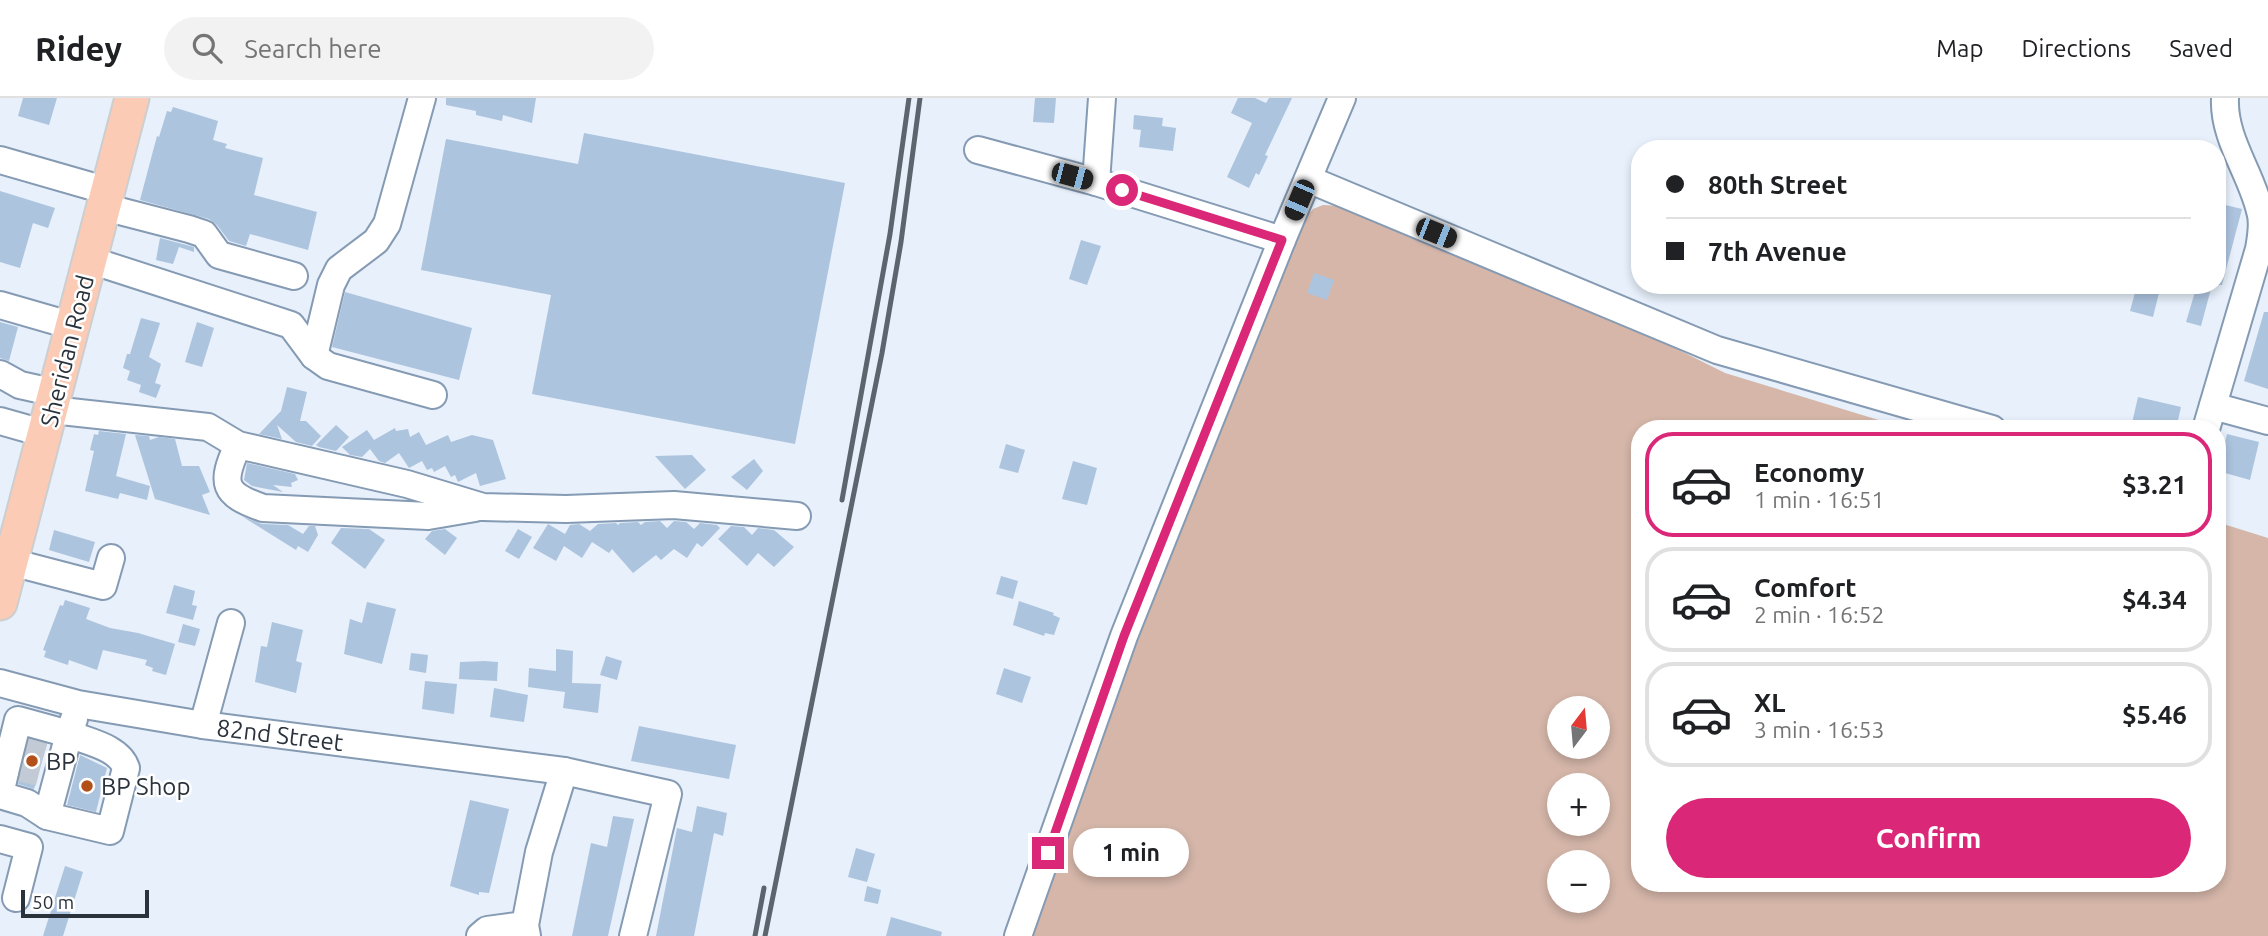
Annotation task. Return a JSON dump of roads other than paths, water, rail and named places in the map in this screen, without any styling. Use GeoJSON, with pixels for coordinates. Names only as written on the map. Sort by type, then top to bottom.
{"type":"FeatureCollection","features":[{"type":"Feature","properties":{"kind":"main road","name":"Sheridan Road"},"geometry":{"type":"LineString","coordinates":[[0,603],[132,98]]}},
{"type":"Feature","properties":{"kind":"street"},"geometry":{"type":"LineString","coordinates":[[314,356],[331,285],[339,269],[376,241],[387,224],[422,98]]}},
{"type":"Feature","properties":{"kind":"street"},"geometry":{"type":"LineString","coordinates":[[1096,182],[1102,98]]}},
{"type":"Feature","properties":{"kind":"street"},"geometry":{"type":"LineString","coordinates":[[1018,936],[1124,636],[1282,240],[1342,98]]}},
{"type":"Feature","properties":{"kind":"street"},"geometry":{"type":"LineString","coordinates":[[2225,98],[2224,116],[2261,213],[2262,232],[2209,417],[2268,421]]}},
{"type":"Feature","properties":{"kind":"street"},"geometry":{"type":"LineString","coordinates":[[978,150],[1096,182],[1282,240]]}},
{"type":"Feature","properties":{"kind":"street"},"geometry":{"type":"LineString","coordinates":[[0,160],[204,234],[219,255],[294,276]]}},
{"type":"Feature","properties":{"kind":"street"},"geometry":{"type":"LineString","coordinates":[[1308,179],[1717,350],[1961,420]]}},
{"type":"Feature","properties":{"kind":"street"},"geometry":{"type":"LineString","coordinates":[[90,260],[292,325],[314,356],[328,366],[433,395]]}},
{"type":"Feature","properties":{"kind":"street"},"geometry":{"type":"LineString","coordinates":[[0,305],[73,326]]}},
{"type":"Feature","properties":{"kind":"street"},"geometry":{"type":"LineString","coordinates":[[0,374],[20,384],[51,413]]}},
{"type":"Feature","properties":{"kind":"street"},"geometry":{"type":"LineString","coordinates":[[0,421],[51,413],[208,427],[238,445],[407,484],[483,507]]}},
{"type":"Feature","properties":{"kind":"street"},"geometry":{"type":"LineString","coordinates":[[238,445],[227,468],[228,487],[239,500],[263,508],[428,516],[483,507],[566,509],[674,506],[797,516]]}},
{"type":"Feature","properties":{"kind":"street"},"geometry":{"type":"LineString","coordinates":[[11,562],[103,586],[111,558]]}},
{"type":"Feature","properties":{"kind":"street"},"geometry":{"type":"LineString","coordinates":[[203,725],[231,623]]}},
{"type":"Feature","properties":{"kind":"street","name":"82nd Street"},"geometry":{"type":"LineString","coordinates":[[0,682],[78,704],[203,725],[564,771],[668,794],[633,936]]}},
{"type":"Feature","properties":{"kind":"street"},"geometry":{"type":"LineString","coordinates":[[31,761],[113,751],[123,759],[126,768],[110,831],[47,816],[27,803],[0,795],[78,704]]}},
{"type":"Feature","properties":{"kind":"street"},"geometry":{"type":"LineString","coordinates":[[31,761],[47,816]]}},
{"type":"Feature","properties":{"kind":"street"},"geometry":{"type":"LineString","coordinates":[[480,936],[487,930],[526,930],[539,852],[564,771]]}},
{"type":"Feature","properties":{"kind":"street"},"geometry":{"type":"LineString","coordinates":[[0,839],[29,847],[16,898]]}},
{"type":"Feature","properties":{"kind":"tunnel"},"geometry":{"type":"LineString","coordinates":[[25,748],[44,754]]}},
{"type":"Feature","properties":{"kind":"tunnel"},"geometry":{"type":"LineString","coordinates":[[19,768],[39,773]]}},
{"type":"Feature","properties":{"kind":"railway"},"geometry":{"type":"LineString","coordinates":[[842,500],[890,234],[909,98]]}},
{"type":"Feature","properties":{"kind":"railway"},"geometry":{"type":"LineString","coordinates":[[765,936],[882,353],[901,242],[920,98]]}},
{"type":"Feature","properties":{"kind":"railway"},"geometry":{"type":"LineString","coordinates":[[755,936],[764,888]]}},
{"type":"Feature","properties":{"kind":"place","name":"BP"},"geometry":{"type":"Point","coordinates":[32,761]}},
{"type":"Feature","properties":{"kind":"place","name":"BP Shop"},"geometry":{"type":"Point","coordinates":[87,786]}}]}
